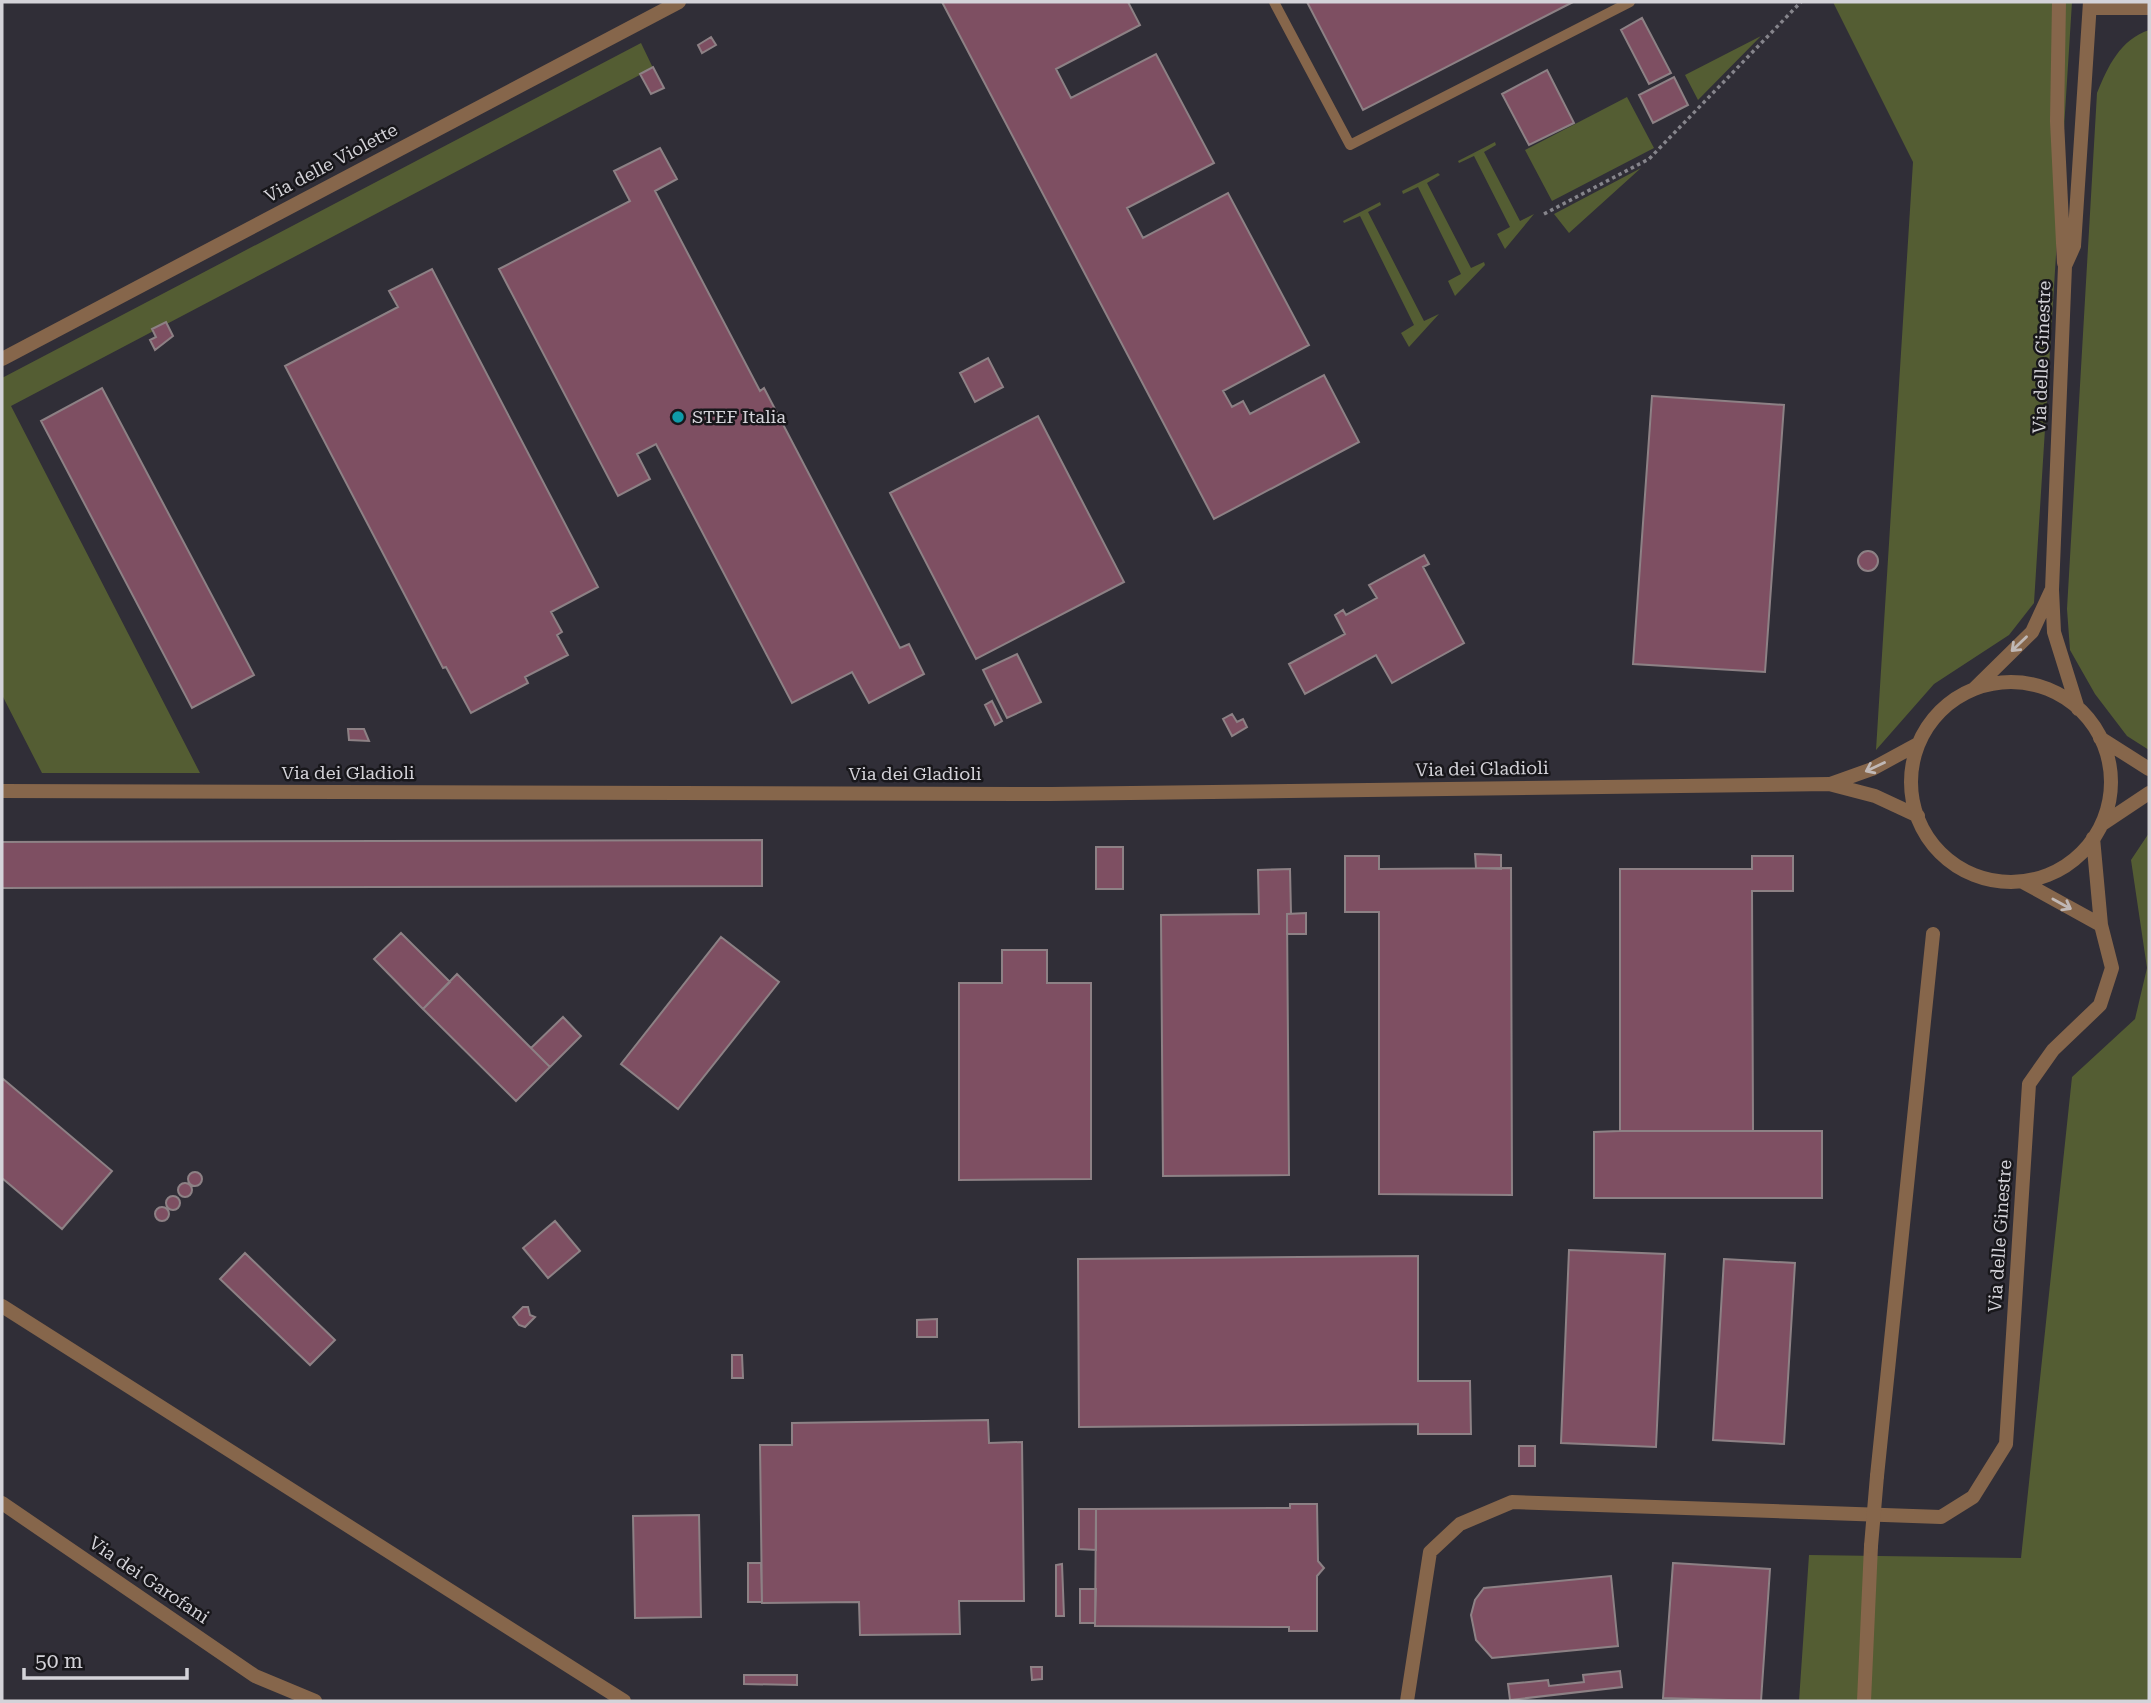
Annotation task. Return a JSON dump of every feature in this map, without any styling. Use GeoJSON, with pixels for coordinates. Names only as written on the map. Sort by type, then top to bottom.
{"type":"FeatureCollection","features":[{"type":"Feature","properties":{"kind":"street","name":"Via delle Violette"},"geometry":{"type":"LineString","coordinates":[[2,359],[679,2]]}},
{"type":"Feature","properties":{"kind":"street"},"geometry":{"type":"LineString","coordinates":[[2059,2],[2057,121],[2064,265]]}},
{"type":"Feature","properties":{"kind":"street"},"geometry":{"type":"LineString","coordinates":[[2090,5],[2149,8]]}},
{"type":"Feature","properties":{"kind":"street","name":"Via delle Ginestre"},"geometry":{"type":"LineString","coordinates":[[2078,709],[2054,632],[2052,590],[2064,265],[2074,246],[2090,5]]}},
{"type":"Feature","properties":{"kind":"street","name":"Via delle Ginestre"},"geometry":{"type":"LineString","coordinates":[[1973,689],[2032,632],[2052,590]]}},
{"type":"Feature","properties":{"kind":"street","name":"Via dei Gladioli"},"geometry":{"type":"LineString","coordinates":[[2008,682],[2034,685],[2066,698],[2078,709],[2087,717],[2099,737],[2110,764],[2110,799],[2101,825],[2081,854],[2056,872],[2022,882],[2002,883],[1968,874],[1943,857],[1922,829],[1911,796],[1910,778],[1918,744],[1931,721],[1957,698],[1973,689],[2008,682]]}},
{"type":"Feature","properties":{"kind":"street","name":"Via dei Gladioli"},"geometry":{"type":"LineString","coordinates":[[2099,737],[2149,769]]}},
{"type":"Feature","properties":{"kind":"street","name":"Via dei Gladioli"},"geometry":{"type":"LineString","coordinates":[[1829,784],[1872,769],[1918,744]]}},
{"type":"Feature","properties":{"kind":"street","name":"Via dei Gladioli"},"geometry":{"type":"LineString","coordinates":[[2,791],[1051,794],[1829,784],[1875,796],[1917,817]]}},
{"type":"Feature","properties":{"kind":"street","name":"Via dei Gladioli"},"geometry":{"type":"LineString","coordinates":[[2101,825],[2149,793]]}},
{"type":"Feature","properties":{"kind":"street","name":"Via delle Ginestre"},"geometry":{"type":"LineString","coordinates":[[1407,1701],[1430,1552],[1460,1524],[1512,1502],[1941,1517],[1973,1497],[2006,1444],[2029,1084],[2053,1050],[2100,1005],[2112,968],[2101,925],[2093,838]]}},
{"type":"Feature","properties":{"kind":"street"},"geometry":{"type":"LineString","coordinates":[[2022,882],[2101,925]]}},
{"type":"Feature","properties":{"kind":"street"},"geometry":{"type":"LineString","coordinates":[[1864,1701],[1877,1476],[1933,933]]}},
{"type":"Feature","properties":{"kind":"street"},"geometry":{"type":"LineString","coordinates":[[2,1306],[624,1701]]}},
{"type":"Feature","properties":{"kind":"street","name":"Via dei Garofani"},"geometry":{"type":"LineString","coordinates":[[2,1503],[255,1676],[315,1701]]}},
{"type":"Feature","properties":{"kind":"lane"},"geometry":{"type":"LineString","coordinates":[[1274,2],[1350,145],[1630,2]]}},
{"type":"Feature","properties":{"kind":"path"},"geometry":{"type":"LineString","coordinates":[[1544,214],[1649,159],[1801,2]]}},
{"type":"Feature","properties":{"kind":"green space"},"geometry":{"type":"Polygon","coordinates":[[[1833,2],[2072,2],[2034,603],[2009,635],[1934,684],[1876,750],[1913,162],[1833,2]]]}},
{"type":"Feature","properties":{"kind":"green space"},"geometry":{"type":"Polygon","coordinates":[[[2149,30],[2149,750],[2127,736],[2095,694],[2070,650],[2067,609],[2097,93],[2116,55],[2130,40],[2149,30]]]}},
{"type":"Feature","properties":{"kind":"green space"},"geometry":{"type":"Polygon","coordinates":[[[1761,36],[1698,100],[1685,75],[1761,36]]]}},
{"type":"Feature","properties":{"kind":"green space"},"geometry":{"type":"Polygon","coordinates":[[[641,43],[653,68],[11,406],[200,773],[42,773],[2,695],[2,378],[641,43]]]}},
{"type":"Feature","properties":{"kind":"green space"},"geometry":{"type":"Polygon","coordinates":[[[1627,97],[1654,148],[1552,201],[1525,150],[1627,97]]]}},
{"type":"Feature","properties":{"kind":"green space"},"geometry":{"type":"Polygon","coordinates":[[[1495,142],[1496,145],[1484,152],[1520,221],[1534,214],[1505,249],[1497,234],[1510,227],[1474,156],[1459,163],[1458,161],[1495,142]]]}},
{"type":"Feature","properties":{"kind":"green space"},"geometry":{"type":"Polygon","coordinates":[[[1641,168],[1569,233],[1554,214],[1641,168]]]}},
{"type":"Feature","properties":{"kind":"green space"},"geometry":{"type":"Polygon","coordinates":[[[1438,173],[1440,175],[1427,183],[1471,268],[1484,262],[1485,265],[1455,296],[1448,281],[1461,274],[1418,187],[1403,194],[1402,191],[1438,173]]]}},
{"type":"Feature","properties":{"kind":"green space"},"geometry":{"type":"Polygon","coordinates":[[[1380,202],[1381,205],[1368,212],[1424,321],[1439,314],[1409,347],[1401,333],[1414,325],[1360,216],[1344,223],[1343,221],[1380,202]]]}},
{"type":"Feature","properties":{"kind":"green space"},"geometry":{"type":"Polygon","coordinates":[[[2149,833],[2149,1701],[1799,1701],[1809,1555],[2021,1558],[2072,1077],[2135,1019],[2147,968],[2131,860],[2149,833]]]}},
{"type":"Feature","properties":{"kind":"building"},"geometry":{"type":"Polygon","coordinates":[[[942,2],[1128,2],[1140,25],[1056,69],[1071,98],[1156,54],[1214,163],[1127,208],[1143,238],[1228,193],[1309,345],[1223,391],[1232,407],[1243,401],[1250,414],[1324,375],[1359,442],[1214,519],[942,2]]]}},
{"type":"Feature","properties":{"kind":"building"},"geometry":{"type":"Polygon","coordinates":[[[1307,2],[1573,2],[1363,110],[1307,2]]]}},
{"type":"Feature","properties":{"kind":"building"},"geometry":{"type":"Polygon","coordinates":[[[1642,18],[1671,73],[1649,84],[1621,30],[1642,18]]]}},
{"type":"Feature","properties":{"kind":"building"},"geometry":{"type":"Polygon","coordinates":[[[711,37],[716,45],[702,53],[698,45],[711,37]]]}},
{"type":"Feature","properties":{"kind":"building"},"geometry":{"type":"Polygon","coordinates":[[[653,67],[664,88],[651,94],[640,74],[653,67]]]}},
{"type":"Feature","properties":{"kind":"building"},"geometry":{"type":"Polygon","coordinates":[[[1547,70],[1574,123],[1529,145],[1502,94],[1547,70]]]}},
{"type":"Feature","properties":{"kind":"building"},"geometry":{"type":"Polygon","coordinates":[[[1674,77],[1688,105],[1653,123],[1639,95],[1674,77]]]}},
{"type":"Feature","properties":{"kind":"building","name":"STEF Italia"},"geometry":{"type":"Polygon","coordinates":[[[660,148],[677,179],[655,191],[760,391],[764,388],[900,648],[909,644],[924,674],[869,703],[852,672],[792,703],[656,444],[637,454],[650,479],[618,496],[499,269],[630,201],[614,171],[660,148]]]}},
{"type":"Feature","properties":{"kind":"building"},"geometry":{"type":"Polygon","coordinates":[[[432,269],[598,587],[551,612],[562,632],[557,635],[568,655],[525,677],[528,683],[471,713],[446,667],[443,668],[285,366],[398,307],[389,291],[432,269]]]}},
{"type":"Feature","properties":{"kind":"building"},"geometry":{"type":"Polygon","coordinates":[[[166,322],[173,336],[155,350],[150,340],[156,337],[152,329],[166,322]]]}},
{"type":"Feature","properties":{"kind":"building"},"geometry":{"type":"Polygon","coordinates":[[[988,358],[1003,387],[975,402],[960,373],[988,358]]]}},
{"type":"Feature","properties":{"kind":"building"},"geometry":{"type":"Polygon","coordinates":[[[102,388],[254,675],[192,708],[41,421],[102,388]]]}},
{"type":"Feature","properties":{"kind":"building"},"geometry":{"type":"Polygon","coordinates":[[[1652,396],[1784,405],[1765,672],[1633,664],[1652,396]]]}},
{"type":"Feature","properties":{"kind":"building"},"geometry":{"type":"Polygon","coordinates":[[[1038,416],[1124,582],[976,659],[890,493],[1038,416]]]}},
{"type":"Feature","properties":{"kind":"building"},"geometry":{"type":"Polygon","coordinates":[[[1868,551],[1875,554],[1878,561],[1875,568],[1868,571],[1861,568],[1858,561],[1861,554],[1868,551]]]}},
{"type":"Feature","properties":{"kind":"building"},"geometry":{"type":"Polygon","coordinates":[[[1424,555],[1429,564],[1423,567],[1464,643],[1392,683],[1376,655],[1305,694],[1289,664],[1345,634],[1335,615],[1343,610],[1346,615],[1377,598],[1369,585],[1424,555]]]}},
{"type":"Feature","properties":{"kind":"building"},"geometry":{"type":"Polygon","coordinates":[[[1017,654],[1041,702],[1007,718],[983,670],[1017,654]]]}},
{"type":"Feature","properties":{"kind":"building"},"geometry":{"type":"Polygon","coordinates":[[[992,701],[1002,721],[995,725],[985,705],[992,701]]]}},
{"type":"Feature","properties":{"kind":"building"},"geometry":{"type":"Polygon","coordinates":[[[1232,714],[1237,722],[1243,719],[1247,727],[1232,736],[1223,719],[1232,714]]]}},
{"type":"Feature","properties":{"kind":"building"},"geometry":{"type":"Polygon","coordinates":[[[348,729],[364,729],[369,741],[349,740],[348,729]]]}},
{"type":"Feature","properties":{"kind":"building"},"geometry":{"type":"Polygon","coordinates":[[[762,840],[762,886],[2,888],[2,842],[762,840]]]}},
{"type":"Feature","properties":{"kind":"building"},"geometry":{"type":"Polygon","coordinates":[[[1096,847],[1123,847],[1123,889],[1096,889],[1096,847]]]}},
{"type":"Feature","properties":{"kind":"building"},"geometry":{"type":"Polygon","coordinates":[[[1475,854],[1501,855],[1501,869],[1476,868],[1475,854]]]}},
{"type":"Feature","properties":{"kind":"building"},"geometry":{"type":"Polygon","coordinates":[[[1345,856],[1379,856],[1379,869],[1511,868],[1512,1195],[1379,1194],[1379,912],[1345,912],[1345,856]]]}},
{"type":"Feature","properties":{"kind":"building"},"geometry":{"type":"Polygon","coordinates":[[[1752,856],[1793,856],[1793,891],[1752,891],[1753,1131],[1620,1131],[1620,869],[1752,869],[1752,856]]]}},
{"type":"Feature","properties":{"kind":"building"},"geometry":{"type":"Polygon","coordinates":[[[1290,869],[1291,914],[1287,914],[1289,1175],[1163,1176],[1161,915],[1259,914],[1258,870],[1290,869]]]}},
{"type":"Feature","properties":{"kind":"building"},"geometry":{"type":"Polygon","coordinates":[[[1306,913],[1306,934],[1287,934],[1287,914],[1306,913]]]}},
{"type":"Feature","properties":{"kind":"building"},"geometry":{"type":"Polygon","coordinates":[[[401,933],[450,982],[423,1009],[374,959],[401,933]]]}},
{"type":"Feature","properties":{"kind":"building"},"geometry":{"type":"Polygon","coordinates":[[[721,937],[779,982],[678,1109],[621,1064],[721,937]]]}},
{"type":"Feature","properties":{"kind":"building"},"geometry":{"type":"Polygon","coordinates":[[[1002,950],[1047,950],[1047,983],[1091,983],[1091,1179],[959,1180],[959,983],[1002,983],[1002,950]]]}},
{"type":"Feature","properties":{"kind":"building"},"geometry":{"type":"Polygon","coordinates":[[[457,974],[550,1067],[516,1101],[423,1009],[457,974]]]}},
{"type":"Feature","properties":{"kind":"building"},"geometry":{"type":"Polygon","coordinates":[[[563,1017],[581,1036],[550,1067],[531,1048],[563,1017]]]}},
{"type":"Feature","properties":{"kind":"building"},"geometry":{"type":"Polygon","coordinates":[[[2,1078],[112,1171],[62,1229],[2,1178],[2,1078]]]}},
{"type":"Feature","properties":{"kind":"building"},"geometry":{"type":"Polygon","coordinates":[[[1822,1131],[1822,1198],[1594,1198],[1594,1132],[1822,1131]]]}},
{"type":"Feature","properties":{"kind":"building"},"geometry":{"type":"Polygon","coordinates":[[[192,1172],[198,1172],[202,1179],[198,1186],[192,1186],[188,1182],[188,1176],[192,1172]]]}},
{"type":"Feature","properties":{"kind":"building"},"geometry":{"type":"Polygon","coordinates":[[[182,1183],[188,1183],[192,1190],[188,1197],[182,1197],[178,1193],[178,1187],[182,1183]]]}},
{"type":"Feature","properties":{"kind":"building"},"geometry":{"type":"Polygon","coordinates":[[[170,1196],[176,1196],[180,1203],[176,1210],[170,1210],[166,1206],[166,1200],[170,1196]]]}},
{"type":"Feature","properties":{"kind":"building"},"geometry":{"type":"Polygon","coordinates":[[[159,1207],[165,1207],[169,1214],[165,1221],[159,1221],[155,1217],[155,1211],[159,1207]]]}},
{"type":"Feature","properties":{"kind":"building"},"geometry":{"type":"Polygon","coordinates":[[[555,1221],[580,1251],[548,1278],[523,1248],[555,1221]]]}},
{"type":"Feature","properties":{"kind":"building"},"geometry":{"type":"Polygon","coordinates":[[[1569,1250],[1665,1254],[1656,1447],[1561,1443],[1569,1250]]]}},
{"type":"Feature","properties":{"kind":"building"},"geometry":{"type":"Polygon","coordinates":[[[245,1253],[335,1340],[310,1365],[220,1279],[245,1253]]]}},
{"type":"Feature","properties":{"kind":"building"},"geometry":{"type":"Polygon","coordinates":[[[1418,1256],[1418,1381],[1470,1381],[1471,1434],[1418,1434],[1418,1424],[1079,1427],[1078,1259],[1418,1256]]]}},
{"type":"Feature","properties":{"kind":"building"},"geometry":{"type":"Polygon","coordinates":[[[1724,1259],[1795,1263],[1784,1444],[1713,1440],[1724,1259]]]}},
{"type":"Feature","properties":{"kind":"building"},"geometry":{"type":"Polygon","coordinates":[[[523,1307],[528,1307],[530,1315],[535,1317],[525,1327],[519,1325],[513,1317],[523,1307]]]}},
{"type":"Feature","properties":{"kind":"building"},"geometry":{"type":"Polygon","coordinates":[[[937,1319],[937,1337],[917,1337],[917,1320],[937,1319]]]}},
{"type":"Feature","properties":{"kind":"building"},"geometry":{"type":"Polygon","coordinates":[[[732,1355],[742,1355],[743,1378],[732,1378],[732,1355]]]}},
{"type":"Feature","properties":{"kind":"building"},"geometry":{"type":"Polygon","coordinates":[[[988,1420],[989,1443],[1022,1442],[1024,1601],[959,1601],[960,1634],[860,1635],[859,1602],[762,1603],[760,1445],[792,1445],[792,1423],[988,1420]]]}},
{"type":"Feature","properties":{"kind":"building"},"geometry":{"type":"Polygon","coordinates":[[[1519,1446],[1535,1446],[1535,1466],[1519,1466],[1519,1446]]]}},
{"type":"Feature","properties":{"kind":"building"},"geometry":{"type":"Polygon","coordinates":[[[1290,1504],[1317,1504],[1318,1561],[1324,1568],[1317,1576],[1317,1631],[1289,1631],[1289,1627],[1095,1626],[1096,1509],[1290,1508],[1290,1504]]]}},
{"type":"Feature","properties":{"kind":"building"},"geometry":{"type":"Polygon","coordinates":[[[1079,1509],[1096,1509],[1096,1550],[1079,1549],[1079,1509]]]}},
{"type":"Feature","properties":{"kind":"building"},"geometry":{"type":"Polygon","coordinates":[[[699,1515],[701,1617],[635,1618],[633,1516],[699,1515]]]}},
{"type":"Feature","properties":{"kind":"building"},"geometry":{"type":"Polygon","coordinates":[[[748,1563],[761,1563],[762,1602],[748,1602],[748,1563]]]}},
{"type":"Feature","properties":{"kind":"building"},"geometry":{"type":"Polygon","coordinates":[[[1673,1563],[1770,1569],[1761,1701],[1663,1698],[1673,1563]]]}},
{"type":"Feature","properties":{"kind":"building"},"geometry":{"type":"Polygon","coordinates":[[[1062,1564],[1064,1616],[1056,1616],[1056,1565],[1062,1564]]]}},
{"type":"Feature","properties":{"kind":"building"},"geometry":{"type":"Polygon","coordinates":[[[1611,1576],[1618,1646],[1492,1658],[1476,1640],[1471,1615],[1475,1600],[1484,1588],[1611,1576]]]}},
{"type":"Feature","properties":{"kind":"building"},"geometry":{"type":"Polygon","coordinates":[[[1080,1589],[1096,1589],[1095,1623],[1080,1623],[1080,1589]]]}},
{"type":"Feature","properties":{"kind":"building"},"geometry":{"type":"Polygon","coordinates":[[[1031,1667],[1042,1667],[1042,1679],[1032,1680],[1031,1667]]]}},
{"type":"Feature","properties":{"kind":"building"},"geometry":{"type":"Polygon","coordinates":[[[1620,1671],[1622,1687],[1510,1700],[1508,1684],[1548,1680],[1549,1686],[1584,1682],[1583,1675],[1620,1671]]]}},
{"type":"Feature","properties":{"kind":"building"},"geometry":{"type":"Polygon","coordinates":[[[744,1675],[797,1675],[797,1685],[744,1684],[744,1675]]]}},
{"type":"Feature","properties":{"kind":"place","name":"STEF Italia"},"geometry":{"type":"Point","coordinates":[678,417]}}]}
